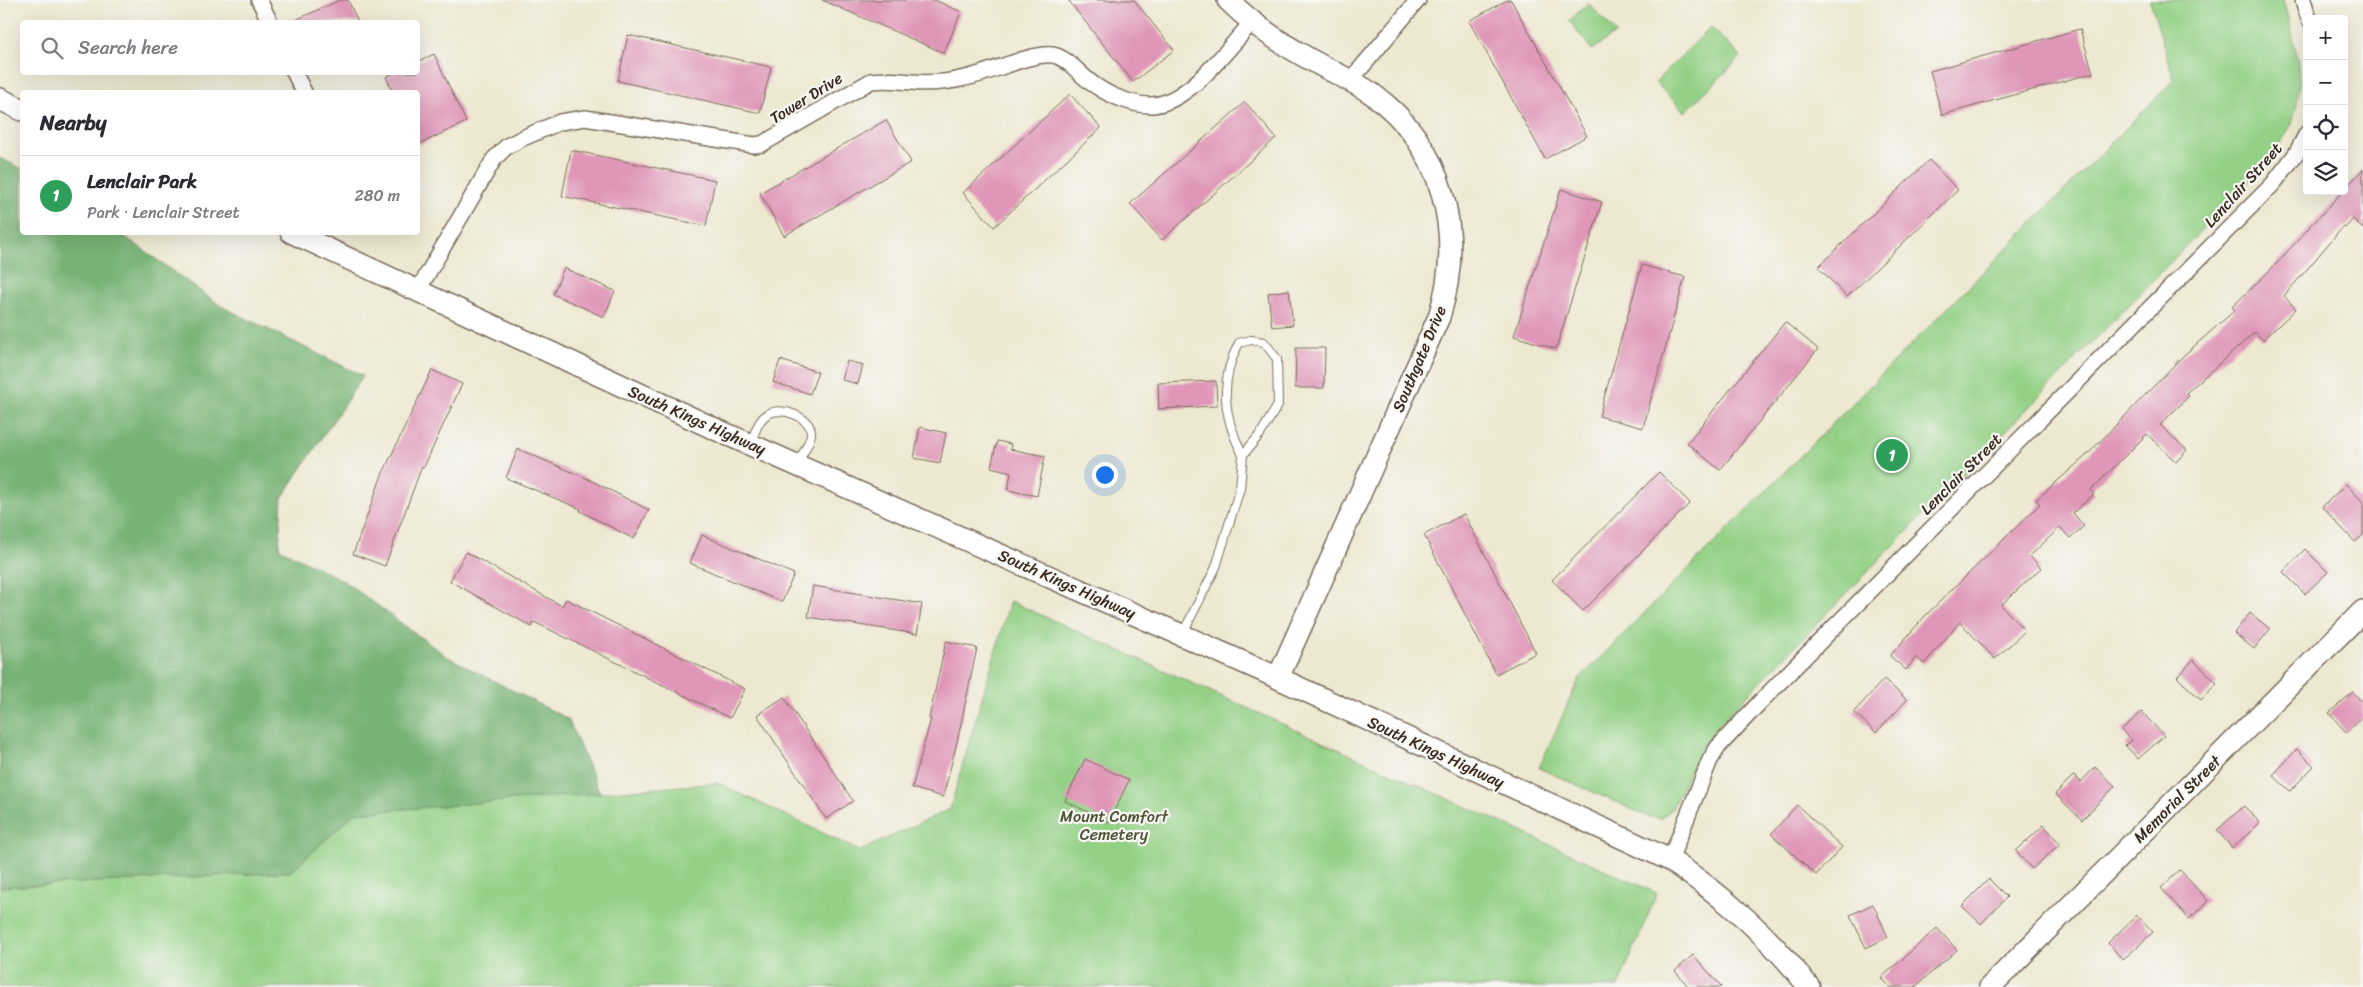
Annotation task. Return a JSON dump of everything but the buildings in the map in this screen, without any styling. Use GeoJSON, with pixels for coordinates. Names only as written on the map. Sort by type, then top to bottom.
{"type":"FeatureCollection","features":[{"type":"Feature","properties":{"kind":"main road","name":"Southgate Drive"},"geometry":{"type":"LineString","coordinates":[[1228,0],[1253,21],[1304,56],[1350,80],[1373,95],[1392,111],[1410,131],[1425,153],[1437,177],[1445,202],[1450,232],[1448,285],[1439,317],[1278,678]]}},
{"type":"Feature","properties":{"kind":"main road"},"geometry":{"type":"LineString","coordinates":[[0,99],[20,109]]}},
{"type":"Feature","properties":{"kind":"main road","name":"South Kings Highway"},"geometry":{"type":"LineString","coordinates":[[298,235],[750,444],[1278,678],[1670,860],[1707,886],[1753,924],[1809,987]]}},
{"type":"Feature","properties":{"kind":"main road","name":"Memorial Street"},"geometry":{"type":"LineString","coordinates":[[1990,987],[2363,611]]}},
{"type":"Feature","properties":{"kind":"street"},"geometry":{"type":"LineString","coordinates":[[259,0],[269,20]]}},
{"type":"Feature","properties":{"kind":"street"},"geometry":{"type":"LineString","coordinates":[[1350,80],[1418,0]]}},
{"type":"Feature","properties":{"kind":"street"},"geometry":{"type":"LineString","coordinates":[[2303,0],[2308,15]]}},
{"type":"Feature","properties":{"kind":"street","name":"Tower Drive"},"geometry":{"type":"LineString","coordinates":[[418,292],[500,152],[525,137],[560,122],[578,118],[603,120],[754,145],[762,144],[871,81],[883,79],[914,82],[949,81],[982,74],[1047,55],[1062,58],[1094,86],[1105,92],[1127,100],[1153,105],[1171,100],[1200,79],[1253,21]]}},
{"type":"Feature","properties":{"kind":"street"},"geometry":{"type":"LineString","coordinates":[[296,75],[303,90]]}},
{"type":"Feature","properties":{"kind":"street","name":"Lenclair Street"},"geometry":{"type":"LineString","coordinates":[[1670,860],[1710,760],[1718,747],[2272,184],[2296,154],[2303,141]]}},
{"type":"Feature","properties":{"kind":"lane"},"geometry":{"type":"LineString","coordinates":[[1182,635],[1216,567],[1240,488],[1243,455],[1232,435],[1226,409],[1226,385],[1229,361],[1239,343],[1251,340],[1264,342],[1278,359],[1278,405],[1261,433],[1243,455]]}},
{"type":"Feature","properties":{"kind":"lane"},"geometry":{"type":"LineString","coordinates":[[750,444],[762,418],[774,411],[785,412],[806,420],[811,427],[811,436],[797,465]]}},
{"type":"Feature","properties":{"kind":"green space"},"geometry":{"type":"Polygon","coordinates":[[[2150,0],[2283,0],[2296,50],[2299,83],[2298,99],[2294,116],[2287,132],[2252,179],[1721,722],[1701,748],[1671,810],[1661,818],[1649,817],[1539,768],[1579,679],[2174,80],[2150,0]]]}},
{"type":"Feature","properties":{"kind":"green space"},"geometry":{"type":"Polygon","coordinates":[[[1588,3],[1616,33],[1592,50],[1569,21],[1588,3]]]}},
{"type":"Feature","properties":{"kind":"green space"},"geometry":{"type":"Polygon","coordinates":[[[1711,27],[1741,57],[1685,112],[1655,82],[1711,27]]]}},
{"type":"Feature","properties":{"kind":"green space"},"geometry":{"type":"Polygon","coordinates":[[[0,158],[20,168],[20,235],[123,235],[221,306],[363,376],[282,498],[279,548],[344,581],[446,656],[568,719],[600,793],[355,813],[290,872],[0,887],[0,158]]]}},
{"type":"Feature","properties":{"kind":"green space","name":"Mount Comfort Cemetery"},"geometry":{"type":"Polygon","coordinates":[[[1010,601],[1657,893],[1618,987],[0,987],[0,887],[290,872],[355,813],[718,783],[860,851],[950,809],[1010,601]]]}},
{"type":"Feature","properties":{"kind":"place","name":"Lenclair Park"},"geometry":{"type":"Point","coordinates":[1892,455]}}]}
